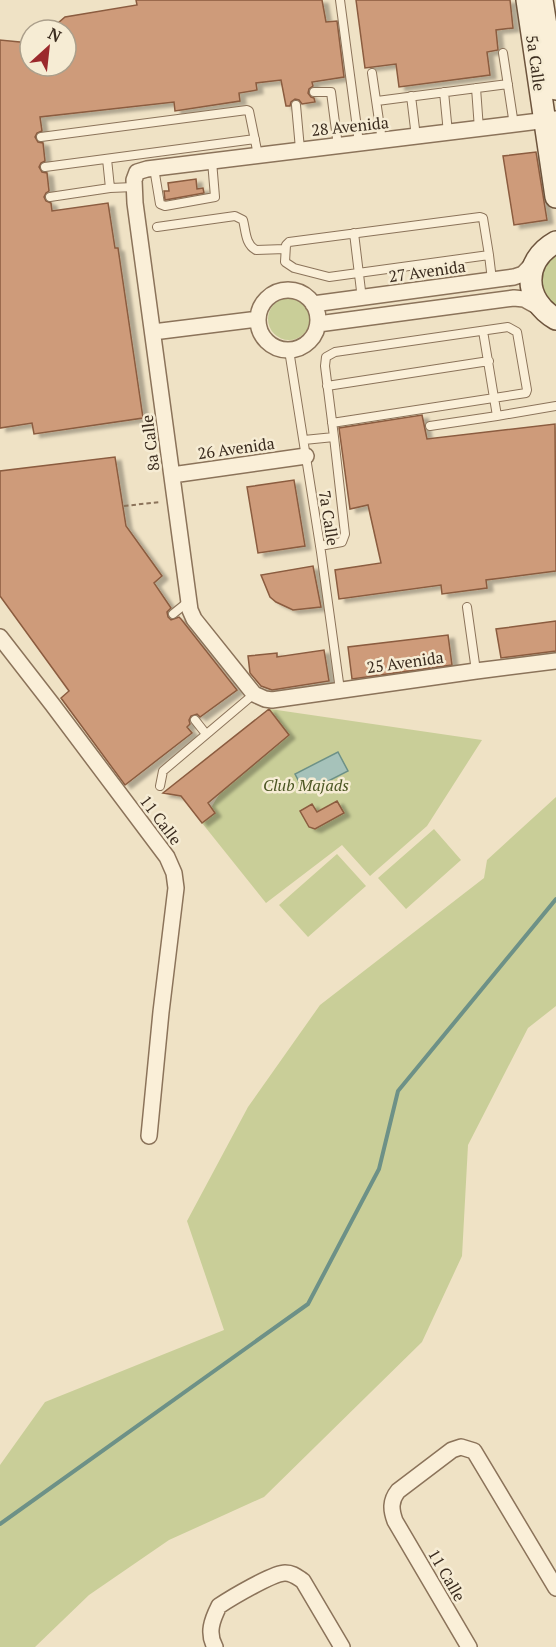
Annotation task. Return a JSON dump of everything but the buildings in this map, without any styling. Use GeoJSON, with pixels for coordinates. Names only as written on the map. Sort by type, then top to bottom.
{"type":"FeatureCollection","features":[{"type":"Feature","properties":{"kind":"street","name":"5a Calle"},"geometry":{"type":"LineString","coordinates":[[527,0],[550,120],[556,196]]}},
{"type":"Feature","properties":{"kind":"street","name":"5a Calle"},"geometry":{"type":"LineString","coordinates":[[542,0],[556,89]]}},
{"type":"Feature","properties":{"kind":"street","name":"28 Avenida"},"geometry":{"type":"LineString","coordinates":[[151,168],[550,120]]}},
{"type":"Feature","properties":{"kind":"street"},"geometry":{"type":"LineString","coordinates":[[134,187],[136,174],[151,168]]}},
{"type":"Feature","properties":{"kind":"street","name":"8a Calle"},"geometry":{"type":"LineString","coordinates":[[134,187],[189,601],[194,619],[257,696]]}},
{"type":"Feature","properties":{"kind":"street"},"geometry":{"type":"LineString","coordinates":[[549,314],[534,298],[531,273],[537,258],[556,242]]}},
{"type":"Feature","properties":{"kind":"street","name":"27 Avenida"},"geometry":{"type":"LineString","coordinates":[[313,304],[514,277],[523,274],[537,258]]}},
{"type":"Feature","properties":{"kind":"street"},"geometry":{"type":"LineString","coordinates":[[283,291],[301,294],[313,304],[318,316],[318,324],[314,335],[306,344],[289,350],[279,348],[269,343],[262,335],[259,322],[264,303],[272,295],[283,291]]}},
{"type":"Feature","properties":{"kind":"street"},"geometry":{"type":"LineString","coordinates":[[318,324],[514,298],[524,299],[549,314]]}},
{"type":"Feature","properties":{"kind":"street"},"geometry":{"type":"LineString","coordinates":[[153,335],[259,322]]}},
{"type":"Feature","properties":{"kind":"street","name":"26 Avenida"},"geometry":{"type":"LineString","coordinates":[[172,475],[306,456]]}},
{"type":"Feature","properties":{"kind":"street","name":"11 Calle"},"geometry":{"type":"LineString","coordinates":[[0,637],[167,857],[174,873],[175,894],[149,1136]]}},
{"type":"Feature","properties":{"kind":"street","name":"25 Avenida"},"geometry":{"type":"LineString","coordinates":[[257,696],[272,700],[556,662]]}},
{"type":"Feature","properties":{"kind":"street","name":"11 Calle"},"geometry":{"type":"LineString","coordinates":[[469,1647],[395,1521],[391,1506],[398,1491],[456,1448],[466,1447],[474,1451],[556,1588]]}},
{"type":"Feature","properties":{"kind":"street"},"geometry":{"type":"LineString","coordinates":[[214,1644],[211,1628],[219,1606],[276,1575],[286,1573],[295,1575],[303,1581],[342,1647]]}},
{"type":"Feature","properties":{"kind":"lane"},"geometry":{"type":"LineString","coordinates":[[340,0],[359,143]]}},
{"type":"Feature","properties":{"kind":"lane"},"geometry":{"type":"LineString","coordinates":[[503,53],[514,125]]}},
{"type":"Feature","properties":{"kind":"lane"},"geometry":{"type":"LineString","coordinates":[[372,73],[382,141]]}},
{"type":"Feature","properties":{"kind":"lane"},"geometry":{"type":"LineString","coordinates":[[377,101],[508,84]]}},
{"type":"Feature","properties":{"kind":"lane"},"geometry":{"type":"LineString","coordinates":[[476,88],[479,129]]}},
{"type":"Feature","properties":{"kind":"lane"},"geometry":{"type":"LineString","coordinates":[[314,92],[331,92],[338,146]]}},
{"type":"Feature","properties":{"kind":"lane"},"geometry":{"type":"LineString","coordinates":[[444,92],[448,133]]}},
{"type":"Feature","properties":{"kind":"lane"},"geometry":{"type":"LineString","coordinates":[[411,96],[416,136]]}},
{"type":"Feature","properties":{"kind":"lane"},"geometry":{"type":"LineString","coordinates":[[296,105],[300,149]]}},
{"type":"Feature","properties":{"kind":"lane"},"geometry":{"type":"LineString","coordinates":[[41,136],[244,110],[249,111],[258,155]]}},
{"type":"Feature","properties":{"kind":"lane"},"geometry":{"type":"LineString","coordinates":[[45,167],[255,139]]}},
{"type":"Feature","properties":{"kind":"lane"},"geometry":{"type":"LineString","coordinates":[[107,159],[110,188]]}},
{"type":"Feature","properties":{"kind":"lane"},"geometry":{"type":"LineString","coordinates":[[151,168],[160,204],[165,206],[215,197],[212,161]]}},
{"type":"Feature","properties":{"kind":"lane"},"geometry":{"type":"LineString","coordinates":[[50,197],[110,188],[134,187]]}},
{"type":"Feature","properties":{"kind":"lane"},"geometry":{"type":"LineString","coordinates":[[157,227],[235,216],[243,219],[248,244],[252,248],[256,250],[285,249]]}},
{"type":"Feature","properties":{"kind":"lane"},"geometry":{"type":"LineString","coordinates":[[489,255],[329,277],[294,268],[285,262],[285,249],[289,242],[480,217],[483,218],[489,255],[492,280]]}},
{"type":"Feature","properties":{"kind":"lane"},"geometry":{"type":"LineString","coordinates":[[354,233],[362,299]]}},
{"type":"Feature","properties":{"kind":"lane"},"geometry":{"type":"LineString","coordinates":[[320,546],[342,542],[345,534],[327,386],[326,357],[335,352],[508,327],[517,332],[527,392],[332,423]]}},
{"type":"Feature","properties":{"kind":"lane"},"geometry":{"type":"LineString","coordinates":[[483,331],[497,416]]}},
{"type":"Feature","properties":{"kind":"lane","name":"7a Calle"},"geometry":{"type":"LineString","coordinates":[[289,350],[340,690]]}},
{"type":"Feature","properties":{"kind":"lane"},"geometry":{"type":"LineString","coordinates":[[327,386],[489,361]]}},
{"type":"Feature","properties":{"kind":"lane"},"geometry":{"type":"LineString","coordinates":[[430,426],[556,406]]}},
{"type":"Feature","properties":{"kind":"lane"},"geometry":{"type":"LineString","coordinates":[[304,440],[334,437]]}},
{"type":"Feature","properties":{"kind":"lane"},"geometry":{"type":"LineString","coordinates":[[173,614],[189,601]]}},
{"type":"Feature","properties":{"kind":"lane"},"geometry":{"type":"LineString","coordinates":[[467,607],[476,671]]}},
{"type":"Feature","properties":{"kind":"lane"},"geometry":{"type":"LineString","coordinates":[[160,786],[163,771],[206,734],[257,696]]}},
{"type":"Feature","properties":{"kind":"lane"},"geometry":{"type":"LineString","coordinates":[[195,720],[206,734]]}},
{"type":"Feature","properties":{"kind":"path"},"geometry":{"type":"LineString","coordinates":[[124,506],[175,501]]}},
{"type":"Feature","properties":{"kind":"green space"},"geometry":{"type":"Polygon","coordinates":[[[556,255],[556,306],[546,293],[542,280],[546,267],[556,255]]]}},
{"type":"Feature","properties":{"kind":"green space"},"geometry":{"type":"Polygon","coordinates":[[[289,298],[297,299],[304,304],[309,311],[309,327],[304,334],[297,339],[289,340],[281,339],[274,334],[269,327],[268,319],[269,311],[274,304],[281,299],[289,298]]]}},
{"type":"Feature","properties":{"kind":"green space","name":"Club Majads"},"geometry":{"type":"Polygon","coordinates":[[[270,709],[482,740],[427,826],[370,876],[342,845],[266,903],[202,823],[270,709]]]}},
{"type":"Feature","properties":{"kind":"green space"},"geometry":{"type":"Polygon","coordinates":[[[556,797],[556,1006],[528,1028],[468,1145],[462,1256],[422,1342],[264,1497],[169,1540],[89,1595],[35,1647],[0,1647],[0,1465],[45,1402],[224,1330],[187,1221],[248,1107],[320,1005],[484,878],[487,860],[556,797]]]}},
{"type":"Feature","properties":{"kind":"green space"},"geometry":{"type":"Polygon","coordinates":[[[434,829],[461,860],[406,909],[378,878],[434,829]]]}},
{"type":"Feature","properties":{"kind":"green space"},"geometry":{"type":"Polygon","coordinates":[[[337,854],[366,886],[308,937],[279,905],[337,854]]]}},
{"type":"Feature","properties":{"kind":"water"},"geometry":{"type":"Polygon","coordinates":[[[338,752],[348,771],[305,793],[295,774],[338,752]]]}},
{"type":"Feature","properties":{"kind":"waterway"},"geometry":{"type":"LineString","coordinates":[[0,1524],[308,1304],[379,1169],[398,1091],[556,899]]}}]}
